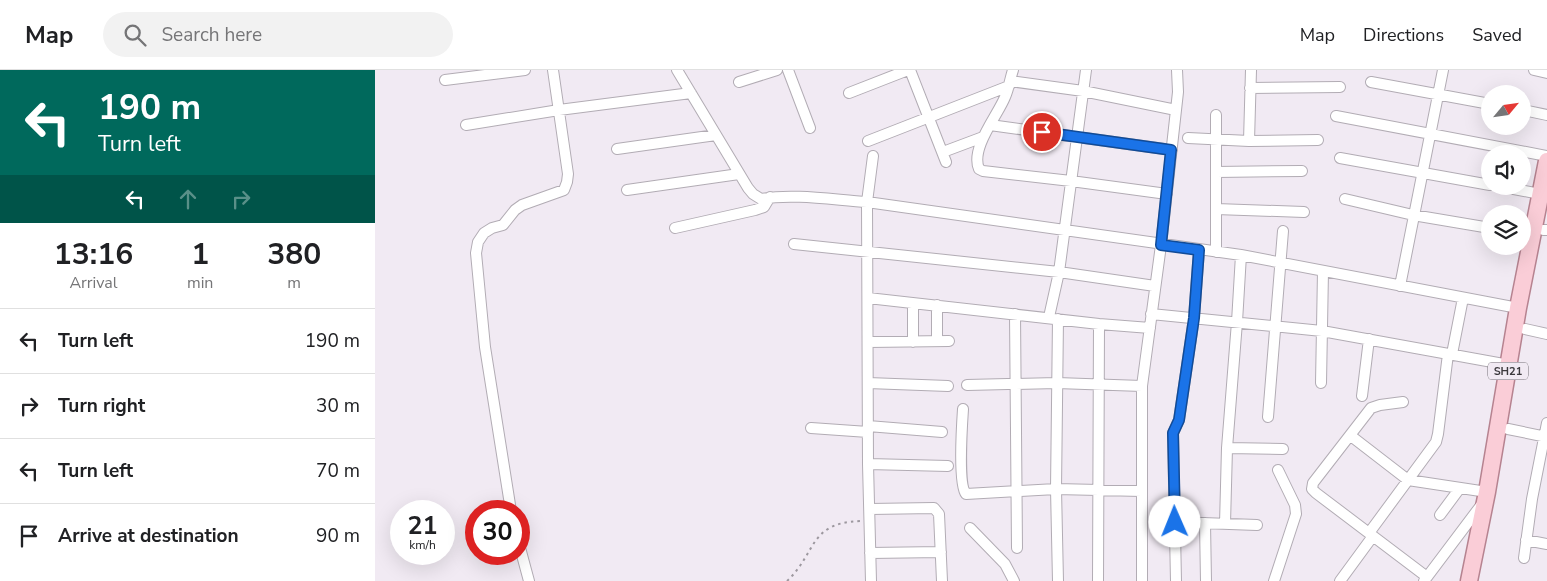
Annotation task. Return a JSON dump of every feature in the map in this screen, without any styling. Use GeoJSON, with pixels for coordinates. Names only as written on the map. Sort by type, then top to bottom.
{"type":"FeatureCollection","features":[{"type":"Feature","properties":{"kind":"main road","name":"SH21"},"geometry":{"type":"LineString","coordinates":[[1469,581],[1481,544],[1508,429],[1525,329],[1541,194],[1547,161]]}},
{"type":"Feature","properties":{"kind":"main road","name":"SH21"},"geometry":{"type":"LineString","coordinates":[[1480,581],[1481,544],[1486,495],[1518,308],[1536,233],[1547,211]]}},
{"type":"Feature","properties":{"kind":"street"},"geometry":{"type":"LineString","coordinates":[[445,80],[525,70]]}},
{"type":"Feature","properties":{"kind":"street"},"geometry":{"type":"LineString","coordinates":[[509,500],[485,347],[476,252],[478,242],[484,233],[492,228],[503,225],[515,210],[522,205],[564,190],[568,174],[553,70]]}},
{"type":"Feature","properties":{"kind":"street"},"geometry":{"type":"LineString","coordinates":[[677,70],[739,174],[753,194],[761,199],[770,197],[815,198],[867,202],[1241,255],[1518,308]]}},
{"type":"Feature","properties":{"kind":"street"},"geometry":{"type":"LineString","coordinates":[[739,82],[777,70]]}},
{"type":"Feature","properties":{"kind":"street"},"geometry":{"type":"LineString","coordinates":[[788,70],[810,128]]}},
{"type":"Feature","properties":{"kind":"street"},"geometry":{"type":"LineString","coordinates":[[849,93],[909,70],[944,157],[983,137]]}},
{"type":"Feature","properties":{"kind":"street"},"geometry":{"type":"LineString","coordinates":[[1013,70],[999,112],[983,137],[977,158],[979,169],[1167,194]]}},
{"type":"Feature","properties":{"kind":"street"},"geometry":{"type":"LineString","coordinates":[[1058,581],[1057,383],[1054,318],[1086,70]]}},
{"type":"Feature","properties":{"kind":"street"},"geometry":{"type":"LineString","coordinates":[[1142,581],[1142,386],[1167,194],[1178,92],[1177,70]]}},
{"type":"Feature","properties":{"kind":"street"},"geometry":{"type":"LineString","coordinates":[[1249,141],[1251,70]]}},
{"type":"Feature","properties":{"kind":"street"},"geometry":{"type":"LineString","coordinates":[[1401,286],[1413,215],[1443,70]]}},
{"type":"Feature","properties":{"kind":"street"},"geometry":{"type":"LineString","coordinates":[[1534,70],[1547,72]]}},
{"type":"Feature","properties":{"kind":"street"},"geometry":{"type":"LineString","coordinates":[[1371,82],[1481,102]]}},
{"type":"Feature","properties":{"kind":"street"},"geometry":{"type":"LineString","coordinates":[[868,141],[1009,83],[1083,91],[1176,110]]}},
{"type":"Feature","properties":{"kind":"street"},"geometry":{"type":"LineString","coordinates":[[1250,88],[1340,87]]}},
{"type":"Feature","properties":{"kind":"street"},"geometry":{"type":"LineString","coordinates":[[466,125],[559,110],[691,93]]}},
{"type":"Feature","properties":{"kind":"street"},"geometry":{"type":"LineString","coordinates":[[1531,112],[1547,115]]}},
{"type":"Feature","properties":{"kind":"street"},"geometry":{"type":"LineString","coordinates":[[1216,115],[1216,252]]}},
{"type":"Feature","properties":{"kind":"street"},"geometry":{"type":"LineString","coordinates":[[1336,116],[1547,156]]}},
{"type":"Feature","properties":{"kind":"street"},"geometry":{"type":"LineString","coordinates":[[990,125],[1171,150]]}},
{"type":"Feature","properties":{"kind":"street"},"geometry":{"type":"LineString","coordinates":[[617,149],[716,135]]}},
{"type":"Feature","properties":{"kind":"street"},"geometry":{"type":"LineString","coordinates":[[1187,138],[1249,141],[1318,140]]}},
{"type":"Feature","properties":{"kind":"street"},"geometry":{"type":"LineString","coordinates":[[871,581],[868,464],[867,202],[873,156]]}},
{"type":"Feature","properties":{"kind":"street"},"geometry":{"type":"LineString","coordinates":[[1340,158],[1481,183]]}},
{"type":"Feature","properties":{"kind":"street"},"geometry":{"type":"LineString","coordinates":[[1216,172],[1302,171]]}},
{"type":"Feature","properties":{"kind":"street"},"geometry":{"type":"LineString","coordinates":[[627,190],[739,174]]}},
{"type":"Feature","properties":{"kind":"street"},"geometry":{"type":"LineString","coordinates":[[1531,192],[1541,194]]}},
{"type":"Feature","properties":{"kind":"street"},"geometry":{"type":"LineString","coordinates":[[675,228],[755,210],[764,207],[770,197]]}},
{"type":"Feature","properties":{"kind":"street"},"geometry":{"type":"LineString","coordinates":[[1345,198],[1413,215],[1481,226]]}},
{"type":"Feature","properties":{"kind":"street"},"geometry":{"type":"LineString","coordinates":[[1216,209],[1304,212]]}},
{"type":"Feature","properties":{"kind":"street"},"geometry":{"type":"LineString","coordinates":[[1268,417],[1283,231]]}},
{"type":"Feature","properties":{"kind":"street"},"geometry":{"type":"LineString","coordinates":[[794,244],[1059,272],[1155,286]]}},
{"type":"Feature","properties":{"kind":"street"},"geometry":{"type":"LineString","coordinates":[[1176,581],[1173,433],[1179,420],[1194,318],[1199,250]]}},
{"type":"Feature","properties":{"kind":"street"},"geometry":{"type":"LineString","coordinates":[[1225,524],[1227,448],[1241,255]]}},
{"type":"Feature","properties":{"kind":"street"},"geometry":{"type":"LineString","coordinates":[[1321,383],[1323,271]]}},
{"type":"Feature","properties":{"kind":"street"},"geometry":{"type":"LineString","coordinates":[[868,298],[1150,328]]}},
{"type":"Feature","properties":{"kind":"street"},"geometry":{"type":"LineString","coordinates":[[1340,581],[1435,442],[1438,434],[1450,354],[1463,298]]}},
{"type":"Feature","properties":{"kind":"street"},"geometry":{"type":"LineString","coordinates":[[913,303],[913,342]]}},
{"type":"Feature","properties":{"kind":"street"},"geometry":{"type":"LineString","coordinates":[[937,305],[937,341]]}},
{"type":"Feature","properties":{"kind":"street"},"geometry":{"type":"LineString","coordinates":[[1015,314],[1017,548]]}},
{"type":"Feature","properties":{"kind":"street"},"geometry":{"type":"LineString","coordinates":[[1151,314],[1322,330],[1509,365]]}},
{"type":"Feature","properties":{"kind":"street"},"geometry":{"type":"LineString","coordinates":[[1098,581],[1099,324]]}},
{"type":"Feature","properties":{"kind":"street"},"geometry":{"type":"LineString","coordinates":[[1525,329],[1547,334]]}},
{"type":"Feature","properties":{"kind":"street"},"geometry":{"type":"LineString","coordinates":[[1362,396],[1369,339]]}},
{"type":"Feature","properties":{"kind":"street"},"geometry":{"type":"LineString","coordinates":[[868,342],[949,341]]}},
{"type":"Feature","properties":{"kind":"street"},"geometry":{"type":"LineString","coordinates":[[868,383],[948,386]]}},
{"type":"Feature","properties":{"kind":"street"},"geometry":{"type":"LineString","coordinates":[[967,385],[1057,383],[1142,386]]}},
{"type":"Feature","properties":{"kind":"street"},"geometry":{"type":"LineString","coordinates":[[1351,436],[1408,480],[1460,488],[1486,495],[1426,579],[1313,489],[1313,483],[1371,408],[1403,402]]}},
{"type":"Feature","properties":{"kind":"street"},"geometry":{"type":"LineString","coordinates":[[963,409],[962,466],[964,492],[966,494],[1057,489],[1142,491]]}},
{"type":"Feature","properties":{"kind":"street"},"geometry":{"type":"LineString","coordinates":[[1524,558],[1532,499],[1546,437],[1547,422]]}},
{"type":"Feature","properties":{"kind":"street"},"geometry":{"type":"LineString","coordinates":[[811,428],[942,432]]}},
{"type":"Feature","properties":{"kind":"street"},"geometry":{"type":"LineString","coordinates":[[1508,429],[1546,437]]}},
{"type":"Feature","properties":{"kind":"street"},"geometry":{"type":"LineString","coordinates":[[1227,448],[1283,448]]}},
{"type":"Feature","properties":{"kind":"street"},"geometry":{"type":"LineString","coordinates":[[868,464],[948,466]]}},
{"type":"Feature","properties":{"kind":"street"},"geometry":{"type":"LineString","coordinates":[[1274,581],[1296,514],[1295,505],[1278,470]]}},
{"type":"Feature","properties":{"kind":"street"},"geometry":{"type":"LineString","coordinates":[[1440,515],[1460,488]]}},
{"type":"Feature","properties":{"kind":"street"},"geometry":{"type":"LineString","coordinates":[[870,509],[934,508],[939,514],[942,581]]}},
{"type":"Feature","properties":{"kind":"street"},"geometry":{"type":"LineString","coordinates":[[1175,522],[1257,525]]}},
{"type":"Feature","properties":{"kind":"street"},"geometry":{"type":"LineString","coordinates":[[1205,523],[1206,581]]}},
{"type":"Feature","properties":{"kind":"street"},"geometry":{"type":"LineString","coordinates":[[970,528],[1005,564],[1014,581]]}},
{"type":"Feature","properties":{"kind":"street"},"geometry":{"type":"LineString","coordinates":[[1526,540],[1547,544]]}},
{"type":"Feature","properties":{"kind":"street"},"geometry":{"type":"LineString","coordinates":[[870,553],[941,552]]}},
{"type":"Feature","properties":{"kind":"street"},"geometry":{"type":"LineString","coordinates":[[525,565],[529,581]]}},
{"type":"Feature","properties":{"kind":"path"},"geometry":{"type":"LineString","coordinates":[[787,581],[796,572],[822,533],[838,523],[870,520]]}},
{"type":"Feature","properties":{"kind":"route"},"geometry":{"type":"LineString","coordinates":[[1042,132],[1171,150],[1161,245],[1199,250],[1194,318],[1179,420],[1173,433],[1175,522]]}}]}
